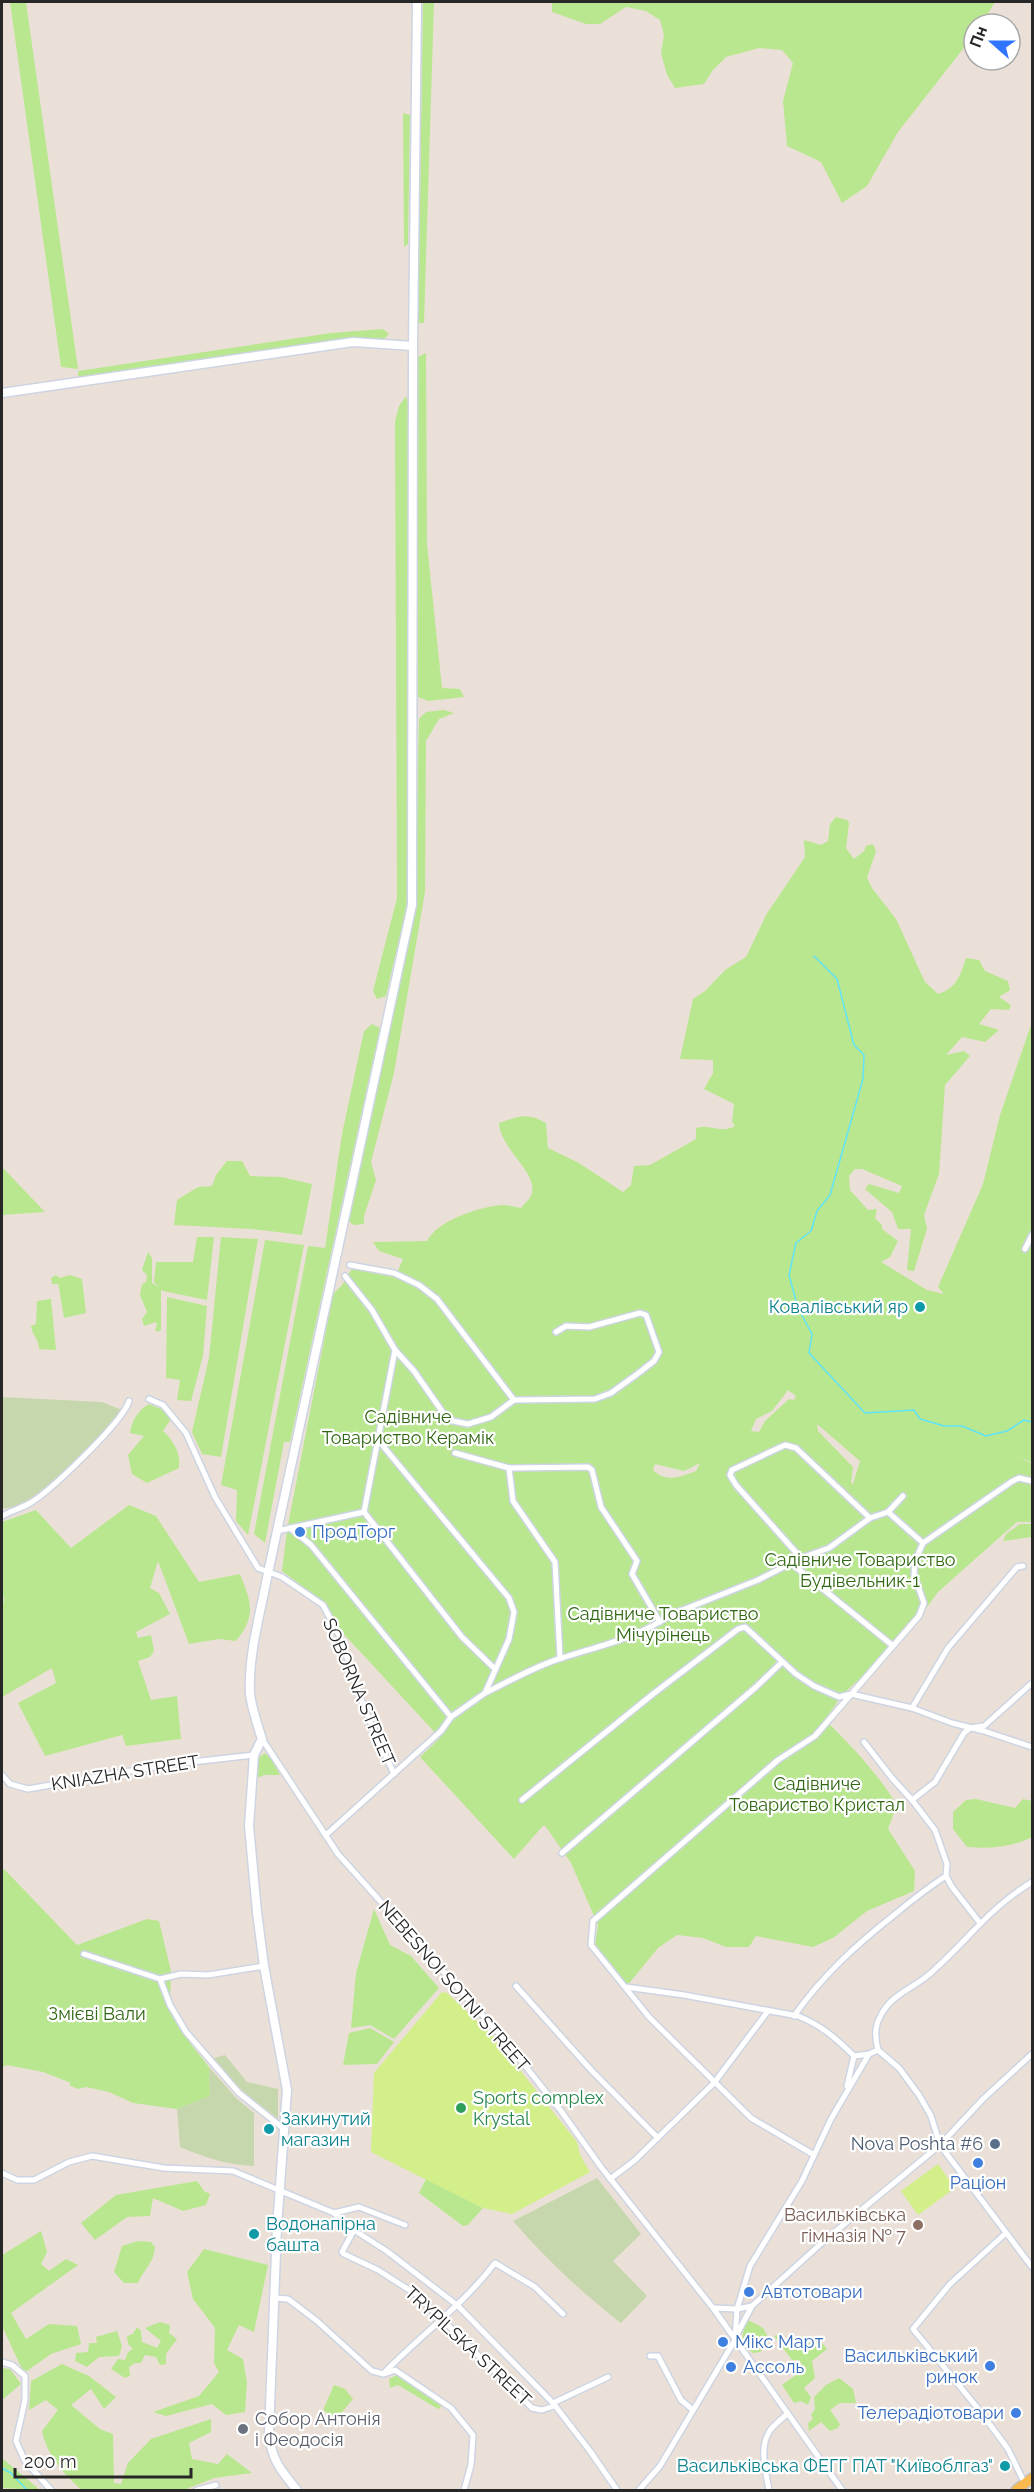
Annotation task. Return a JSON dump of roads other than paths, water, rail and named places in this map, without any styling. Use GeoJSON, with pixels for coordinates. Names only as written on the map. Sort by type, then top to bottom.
{"type":"FeatureCollection","features":[{"type":"Feature","properties":{"kind":"main road"},"geometry":{"type":"LineString","coordinates":[[297,2490],[275,2462],[269,2433],[280,2189],[287,2090],[256,1912],[249,1826],[254,1755],[262,1739],[250,1693],[253,1657],[268,1573],[412,905],[413,346],[417,2]]}},
{"type":"Feature","properties":{"kind":"main road"},"geometry":{"type":"LineString","coordinates":[[2,393],[353,342],[413,346]]}},
{"type":"Feature","properties":{"kind":"main road"},"geometry":{"type":"LineString","coordinates":[[1016,2490],[1029,2481]]}},
{"type":"Feature","properties":{"kind":"street"},"geometry":{"type":"LineString","coordinates":[[1026,1249],[1032,1235]]}},
{"type":"Feature","properties":{"kind":"street"},"geometry":{"type":"LineString","coordinates":[[350,1264],[393,1273],[419,1286],[437,1299],[514,1400]]}},
{"type":"Feature","properties":{"kind":"street"},"geometry":{"type":"LineString","coordinates":[[345,1276],[372,1310],[395,1350],[414,1371],[444,1414],[453,1421],[468,1424],[491,1417],[514,1400],[595,1399],[611,1393],[640,1372],[654,1361],[658,1352],[646,1316],[640,1313],[589,1328],[567,1326],[556,1332]]}},
{"type":"Feature","properties":{"kind":"street"},"geometry":{"type":"LineString","coordinates":[[395,1350],[364,1512],[462,1637],[495,1669]]}},
{"type":"Feature","properties":{"kind":"street","name":"SOBORNA STREET"},"geometry":{"type":"LineString","coordinates":[[149,1400],[163,1405],[186,1433],[215,1497],[243,1547],[258,1568],[282,1577],[323,1605],[340,1636],[365,1710],[394,1774]]}},
{"type":"Feature","properties":{"kind":"street"},"geometry":{"type":"LineString","coordinates":[[2,1516],[30,1503],[53,1485],[102,1437],[127,1408],[129,1401]]}},
{"type":"Feature","properties":{"kind":"street"},"geometry":{"type":"LineString","coordinates":[[378,1440],[509,1598],[514,1612],[508,1639],[485,1693]]}},
{"type":"Feature","properties":{"kind":"street"},"geometry":{"type":"LineString","coordinates":[[801,1558],[736,1485],[730,1475],[732,1470],[785,1445],[796,1448],[870,1518]]}},
{"type":"Feature","properties":{"kind":"street"},"geometry":{"type":"LineString","coordinates":[[455,1453],[509,1468],[588,1467],[592,1470],[601,1507],[637,1561],[633,1574],[660,1622]]}},
{"type":"Feature","properties":{"kind":"street"},"geometry":{"type":"LineString","coordinates":[[509,1468],[513,1501],[555,1562],[560,1658]]}},
{"type":"Feature","properties":{"kind":"street"},"geometry":{"type":"LineString","coordinates":[[814,2155],[751,2118],[649,2017],[591,1945],[593,1921],[778,1760],[814,1736],[851,1694],[919,1616],[924,1603],[914,1575],[915,1561],[923,1544],[1011,1482],[1019,1478],[1032,1481]]}},
{"type":"Feature","properties":{"kind":"street"},"geometry":{"type":"LineString","coordinates":[[326,1835],[441,1731],[451,1717],[485,1693],[560,1658],[610,1645],[670,1615],[829,1548],[870,1518],[888,1512],[903,1497]]}},
{"type":"Feature","properties":{"kind":"street"},"geometry":{"type":"LineString","coordinates":[[277,1531],[364,1512]]}},
{"type":"Feature","properties":{"kind":"street"},"geometry":{"type":"LineString","coordinates":[[888,1512],[923,1544]]}},
{"type":"Feature","properties":{"kind":"street"},"geometry":{"type":"LineString","coordinates":[[290,1528],[311,1545],[451,1717]]}},
{"type":"Feature","properties":{"kind":"street"},"geometry":{"type":"LineString","coordinates":[[792,1564],[892,1645]]}},
{"type":"Feature","properties":{"kind":"street"},"geometry":{"type":"LineString","coordinates":[[912,1708],[948,1648],[1017,1567],[1023,1566]]}},
{"type":"Feature","properties":{"kind":"street"},"geometry":{"type":"LineString","coordinates":[[522,1800],[645,1701],[738,1629],[745,1627],[782,1662],[814,1686],[839,1696],[851,1694],[912,1708],[1032,1748]]}},
{"type":"Feature","properties":{"kind":"street"},"geometry":{"type":"LineString","coordinates":[[562,1854],[782,1662]]}},
{"type":"Feature","properties":{"kind":"street"},"geometry":{"type":"LineString","coordinates":[[912,1800],[935,1782],[964,1733],[970,1728],[984,1726],[1032,1683]]}},
{"type":"Feature","properties":{"kind":"street","name":"NEBESNOI SOTNI STREET"},"geometry":{"type":"LineString","coordinates":[[262,1739],[338,1854],[502,2038],[561,2111],[610,2179],[712,2308],[842,2490]]}},
{"type":"Feature","properties":{"kind":"street"},"geometry":{"type":"LineString","coordinates":[[864,1742],[935,1830],[947,1864],[946,1876],[980,1923]]}},
{"type":"Feature","properties":{"kind":"street","name":"KNIAZHA STREET"},"geometry":{"type":"LineString","coordinates":[[2,1784],[28,1789],[165,1765],[254,1755]]}},
{"type":"Feature","properties":{"kind":"street"},"geometry":{"type":"LineString","coordinates":[[2,1775],[10,1784]]}},
{"type":"Feature","properties":{"kind":"street"},"geometry":{"type":"LineString","coordinates":[[794,2016],[813,1989],[862,1940],[924,1889],[946,1876]]}},
{"type":"Feature","properties":{"kind":"street"},"geometry":{"type":"LineString","coordinates":[[1032,1882],[1007,1897],[932,1973],[891,2001],[880,2015],[874,2036],[878,2050],[899,2068],[919,2095],[931,2116],[940,2145],[1032,2267]]}},
{"type":"Feature","properties":{"kind":"street"},"geometry":{"type":"LineString","coordinates":[[84,1954],[160,1979],[181,1974],[208,1975],[264,1966]]}},
{"type":"Feature","properties":{"kind":"street"},"geometry":{"type":"LineString","coordinates":[[160,1979],[170,2005],[186,2032],[239,2093],[284,2129]]}},
{"type":"Feature","properties":{"kind":"street"},"geometry":{"type":"LineString","coordinates":[[516,1986],[592,2071],[658,2138]]}},
{"type":"Feature","properties":{"kind":"street"},"geometry":{"type":"LineString","coordinates":[[626,1987],[684,1995],[794,2016],[819,2026],[854,2056],[878,2050]]}},
{"type":"Feature","properties":{"kind":"street"},"geometry":{"type":"LineString","coordinates":[[610,2179],[634,2162],[714,2083],[768,2011]]}},
{"type":"Feature","properties":{"kind":"street"},"geometry":{"type":"LineString","coordinates":[[735,2340],[737,2309],[750,2266],[802,2181],[846,2091],[869,2054]]}},
{"type":"Feature","properties":{"kind":"street"},"geometry":{"type":"LineString","coordinates":[[639,2490],[660,2466],[735,2340],[752,2306],[825,2240],[940,2145],[983,2099],[1032,2054]]}},
{"type":"Feature","properties":{"kind":"street"},"geometry":{"type":"LineString","coordinates":[[846,2091],[854,2056]]}},
{"type":"Feature","properties":{"kind":"street","name":"TRYPILSKA STREET"},"geometry":{"type":"LineString","coordinates":[[2,2173],[17,2180],[34,2180],[69,2162],[92,2156],[164,2168],[233,2170],[334,2213],[458,2305],[554,2404],[617,2490]]}},
{"type":"Feature","properties":{"kind":"street"},"geometry":{"type":"LineString","coordinates":[[334,2213],[358,2207],[405,2225]]}},
{"type":"Feature","properties":{"kind":"street","name":"TRYPILSKA STREET"},"geometry":{"type":"LineString","coordinates":[[354,2230],[342,2252],[399,2283],[443,2319],[532,2408],[542,2410],[608,2377]]}},
{"type":"Feature","properties":{"kind":"street"},"geometry":{"type":"LineString","coordinates":[[1006,2233],[951,2284],[913,2329],[980,2411],[1029,2481]]}},
{"type":"Feature","properties":{"kind":"street"},"geometry":{"type":"LineString","coordinates":[[384,2374],[409,2347],[458,2305],[495,2263],[536,2287],[562,2314]]}},
{"type":"Feature","properties":{"kind":"street"},"geometry":{"type":"LineString","coordinates":[[275,2298],[288,2299],[317,2321],[372,2371],[384,2374],[395,2370],[452,2408],[473,2435],[471,2465],[464,2490]]}},
{"type":"Feature","properties":{"kind":"street"},"geometry":{"type":"LineString","coordinates":[[712,2308],[737,2309],[752,2306]]}},
{"type":"Feature","properties":{"kind":"street"},"geometry":{"type":"LineString","coordinates":[[650,2356],[658,2356],[681,2400],[693,2410]]}},
{"type":"Feature","properties":{"kind":"street"},"geometry":{"type":"LineString","coordinates":[[2,2362],[12,2365],[24,2376],[25,2400],[16,2441],[25,2461],[51,2490]]}},
{"type":"Feature","properties":{"kind":"street"},"geometry":{"type":"LineString","coordinates":[[769,2490],[764,2456],[766,2441],[769,2432],[787,2414]]}},
{"type":"Feature","properties":{"kind":"street"},"geometry":{"type":"LineString","coordinates":[[197,2490],[216,2485]]}},
{"type":"Feature","properties":{"kind":"waterway"},"geometry":{"type":"LineString","coordinates":[[814,956],[837,979],[854,1045],[864,1055],[863,1079],[830,1195],[817,1211],[811,1231],[796,1243],[789,1275],[798,1308],[812,1334],[809,1353],[865,1413],[914,1410],[920,1419],[944,1426],[962,1426],[986,1436],[1007,1431],[1024,1420],[1032,1422]]}},
{"type":"Feature","properties":{"kind":"waterway"},"geometry":{"type":"LineString","coordinates":[[2,2468],[11,2473],[27,2490]]}},
{"type":"Feature","properties":{"kind":"place","name":"Ковалівський яр"},"geometry":{"type":"Point","coordinates":[920,1307]}},
{"type":"Feature","properties":{"kind":"place","name":"ПродТорг"},"geometry":{"type":"Point","coordinates":[300,1532]}},
{"type":"Feature","properties":{"kind":"place","name":"Sports complex Krystal"},"geometry":{"type":"Point","coordinates":[461,2108]}},
{"type":"Feature","properties":{"kind":"place","name":"Закинутий магазин"},"geometry":{"type":"Point","coordinates":[269,2129]}},
{"type":"Feature","properties":{"kind":"place","name":"Nova Poshta #6"},"geometry":{"type":"Point","coordinates":[995,2144]}},
{"type":"Feature","properties":{"kind":"place","name":"Раціон"},"geometry":{"type":"Point","coordinates":[978,2163]}},
{"type":"Feature","properties":{"kind":"place","name":"Васильківська гімназія № 7"},"geometry":{"type":"Point","coordinates":[918,2225]}},
{"type":"Feature","properties":{"kind":"place","name":"Водонапірна башта"},"geometry":{"type":"Point","coordinates":[254,2234]}},
{"type":"Feature","properties":{"kind":"place","name":"Автотовари"},"geometry":{"type":"Point","coordinates":[749,2292]}},
{"type":"Feature","properties":{"kind":"place","name":"Мікс Март"},"geometry":{"type":"Point","coordinates":[723,2342]}},
{"type":"Feature","properties":{"kind":"place","name":"Васильківський ринок"},"geometry":{"type":"Point","coordinates":[990,2366]}},
{"type":"Feature","properties":{"kind":"place","name":"Ассоль"},"geometry":{"type":"Point","coordinates":[731,2367]}},
{"type":"Feature","properties":{"kind":"place","name":"Телерадіотовари"},"geometry":{"type":"Point","coordinates":[1016,2413]}},
{"type":"Feature","properties":{"kind":"place","name":"Собор Антонія і Феодосія"},"geometry":{"type":"Point","coordinates":[243,2429]}},
{"type":"Feature","properties":{"kind":"place","name":"Васильківська ФЕГГ ПАТ \"Київоблгаз\""},"geometry":{"type":"Point","coordinates":[1005,2466]}},
{"type":"Feature","properties":{"kind":"park label","name":"Садівниче Товариство Керамік"},"geometry":{"type":"Point","coordinates":[408,1427]}},
{"type":"Feature","properties":{"kind":"park label","name":"Садівниче Товариство Будівельник-1"},"geometry":{"type":"Point","coordinates":[860,1570]}},
{"type":"Feature","properties":{"kind":"park label","name":"Садівниче Товариство Мічурінець"},"geometry":{"type":"Point","coordinates":[663,1624]}},
{"type":"Feature","properties":{"kind":"park label","name":"Садівниче Товариство Кристал"},"geometry":{"type":"Point","coordinates":[817,1794]}},
{"type":"Feature","properties":{"kind":"park label","name":"Змієві Вали"},"geometry":{"type":"Point","coordinates":[97,2014]}}]}
